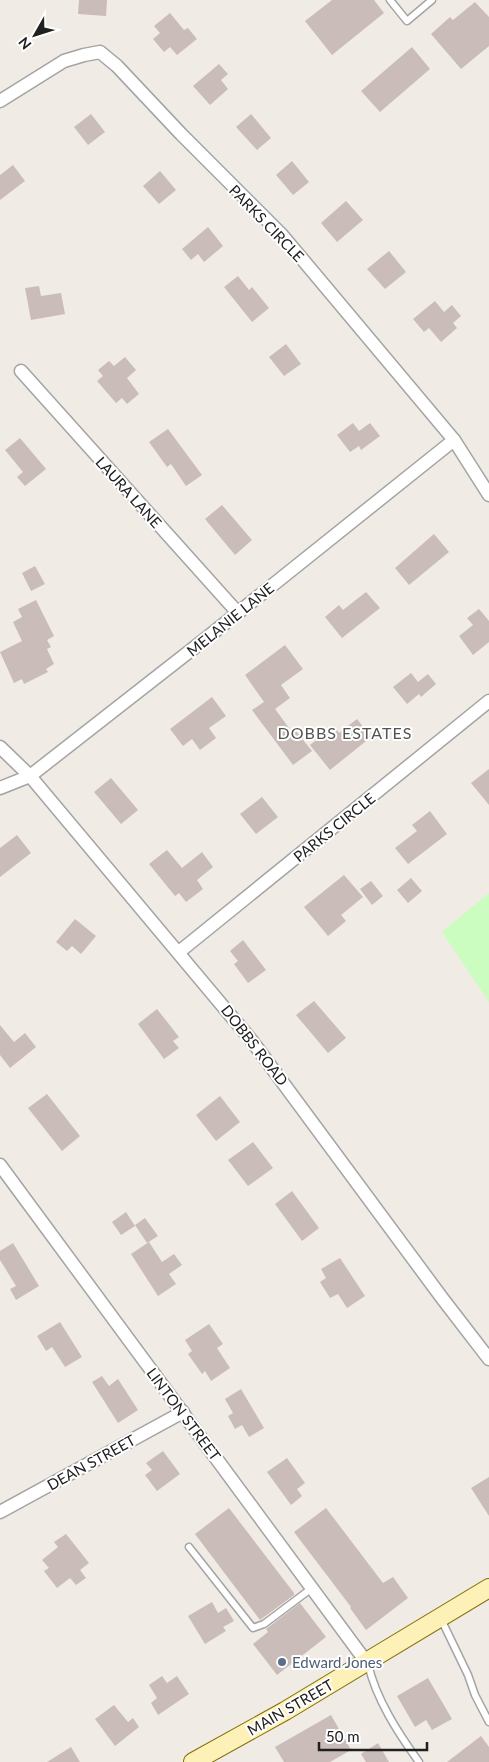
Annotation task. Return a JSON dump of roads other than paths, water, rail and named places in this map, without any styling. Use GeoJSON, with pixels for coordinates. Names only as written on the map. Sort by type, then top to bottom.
{"type":"FeatureCollection","features":[{"type":"Feature","properties":{"kind":"main road","name":"MAIN STREET"},"geometry":{"type":"LineString","coordinates":[[193,1762],[368,1663],[489,1588]]}},
{"type":"Feature","properties":{"kind":"street","name":"PARKS CIRCLE"},"geometry":{"type":"LineString","coordinates":[[0,101],[64,60],[100,52],[117,66],[181,134],[282,235],[454,440],[489,495]]}},
{"type":"Feature","properties":{"kind":"street","name":"LAURA LANE"},"geometry":{"type":"LineString","coordinates":[[21,371],[238,613]]}},
{"type":"Feature","properties":{"kind":"street","name":"MELANIE LANE"},"geometry":{"type":"LineString","coordinates":[[0,788],[30,776],[454,440]]}},
{"type":"Feature","properties":{"kind":"street","name":"PARKS CIRCLE"},"geometry":{"type":"LineString","coordinates":[[179,952],[489,701]]}},
{"type":"Feature","properties":{"kind":"street","name":"DOBBS ROAD"},"geometry":{"type":"LineString","coordinates":[[0,747],[30,776],[252,1041],[436,1291],[488,1357]]}},
{"type":"Feature","properties":{"kind":"street","name":"LINTON STREET"},"geometry":{"type":"LineString","coordinates":[[0,1165],[368,1663]]}},
{"type":"Feature","properties":{"kind":"street","name":"DEAN STREET"},"geometry":{"type":"LineString","coordinates":[[0,1512],[183,1412]]}},
{"type":"Feature","properties":{"kind":"lane"},"geometry":{"type":"LineString","coordinates":[[390,0],[407,20],[432,0]]}},
{"type":"Feature","properties":{"kind":"lane"},"geometry":{"type":"LineString","coordinates":[[189,1547],[253,1628],[264,1624],[312,1588]]}},
{"type":"Feature","properties":{"kind":"lane"},"geometry":{"type":"LineString","coordinates":[[440,1618],[489,1722]]}},
{"type":"Feature","properties":{"kind":"lane"},"geometry":{"type":"LineString","coordinates":[[368,1663],[370,1676],[380,1699],[419,1762]]}},
{"type":"Feature","properties":{"kind":"place","name":"Edward Jones"},"geometry":{"type":"Point","coordinates":[282,1662]}},
{"type":"Feature","properties":{"kind":"district","name":"DOBBS ESTATES"},"geometry":{"type":"Point","coordinates":[345,732]}}]}
